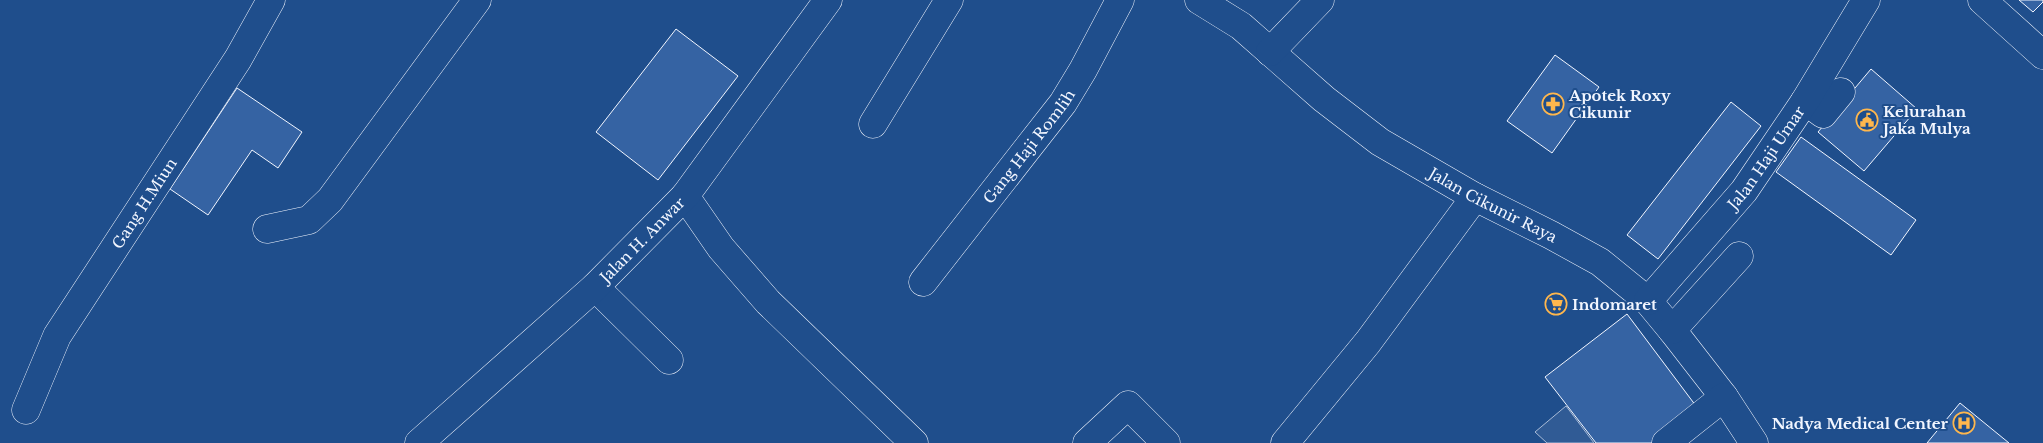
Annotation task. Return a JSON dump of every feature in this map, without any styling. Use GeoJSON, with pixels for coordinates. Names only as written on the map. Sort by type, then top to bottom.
{"type":"FeatureCollection","features":[{"type":"Feature","properties":{"kind":"street","name":"Gang H.Miun"},"geometry":{"type":"LineString","coordinates":[[26,410],[57,336],[238,60],[271,0]]}},
{"type":"Feature","properties":{"kind":"street"},"geometry":{"type":"LineString","coordinates":[[267,229],[309,220],[330,200],[476,0]]}},
{"type":"Feature","properties":{"kind":"street","name":"Jalan H. Anwar"},"geometry":{"type":"LineString","coordinates":[[419,443],[595,287],[685,196],[828,0]]}},
{"type":"Feature","properties":{"kind":"street"},"geometry":{"type":"LineString","coordinates":[[873,124],[949,0]]}},
{"type":"Feature","properties":{"kind":"street","name":"Gang Haji Romlih"},"geometry":{"type":"LineString","coordinates":[[923,282],[1063,103],[1083,70],[1120,0]]}},
{"type":"Feature","properties":{"kind":"street","name":"Jalan Cikunir Raya"},"geometry":{"type":"LineString","coordinates":[[1199,0],[1241,26],[1324,99],[1380,142],[1475,198],[1552,235],[1600,262],[1648,301],[1724,397],[1754,443]]}},
{"type":"Feature","properties":{"kind":"street"},"geometry":{"type":"LineString","coordinates":[[1270,52],[1320,0]]}},
{"type":"Feature","properties":{"kind":"street","name":"Jalan Haji Umar"},"geometry":{"type":"LineString","coordinates":[[1648,301],[1744,192],[1805,101],[1866,0]]}},
{"type":"Feature","properties":{"kind":"street"},"geometry":{"type":"LineString","coordinates":[[1982,0],[2043,55]]}},
{"type":"Feature","properties":{"kind":"street"},"geometry":{"type":"LineString","coordinates":[[1805,101],[1823,114],[1841,92]]}},
{"type":"Feature","properties":{"kind":"street"},"geometry":{"type":"LineString","coordinates":[[685,196],[720,248],[768,302],[914,443]]}},
{"type":"Feature","properties":{"kind":"street"},"geometry":{"type":"LineString","coordinates":[[1285,443],[1368,342],[1475,198]]}},
{"type":"Feature","properties":{"kind":"street"},"geometry":{"type":"LineString","coordinates":[[1672,330],[1739,256]]}},
{"type":"Feature","properties":{"kind":"street"},"geometry":{"type":"LineString","coordinates":[[595,287],[669,360]]}},
{"type":"Feature","properties":{"kind":"street"},"geometry":{"type":"LineString","coordinates":[[1666,443],[1724,397]]}},
{"type":"Feature","properties":{"kind":"street"},"geometry":{"type":"LineString","coordinates":[[1087,443],[1128,405],[1166,443]]}},
{"type":"Feature","properties":{"kind":"shaded area"},"geometry":{"type":"Polygon","coordinates":[[[1566,406],[1594,443],[1547,443],[1535,432],[1566,406]]]}},
{"type":"Feature","properties":{"kind":"building"},"geometry":{"type":"Polygon","coordinates":[[[2019,0],[2043,0],[2043,2],[2033,12],[2019,0]]]}},
{"type":"Feature","properties":{"kind":"building"},"geometry":{"type":"Polygon","coordinates":[[[676,29],[738,76],[658,180],[596,132],[676,29]]]}},
{"type":"Feature","properties":{"kind":"building","name":"Apotek Roxy Cikunir"},"geometry":{"type":"Polygon","coordinates":[[[1555,55],[1599,87],[1552,153],[1507,121],[1555,55]]]}},
{"type":"Feature","properties":{"kind":"building","name":"Kelurahan Jaka Mulya"},"geometry":{"type":"Polygon","coordinates":[[[1871,69],[1917,109],[1864,171],[1818,132],[1871,69]]]}},
{"type":"Feature","properties":{"kind":"building"},"geometry":{"type":"Polygon","coordinates":[[[237,88],[302,132],[278,168],[252,150],[208,215],[170,189],[237,88]]]}},
{"type":"Feature","properties":{"kind":"building"},"geometry":{"type":"Polygon","coordinates":[[[1731,102],[1761,126],[1658,259],[1627,235],[1731,102]]]}},
{"type":"Feature","properties":{"kind":"building"},"geometry":{"type":"Polygon","coordinates":[[[1801,137],[1916,220],[1891,255],[1776,172],[1801,137]]]}},
{"type":"Feature","properties":{"kind":"building"},"geometry":{"type":"Polygon","coordinates":[[[1627,314],[1699,410],[1657,443],[1596,443],[1545,377],[1627,314]]]}},
{"type":"Feature","properties":{"kind":"building","name":"Nadya Medical Center"},"geometry":{"type":"Polygon","coordinates":[[[1960,403],[2009,443],[1927,443],[1960,403]]]}},
{"type":"Feature","properties":{"kind":"place","name":"Apotek Roxy Cikunir"},"geometry":{"type":"Point","coordinates":[1553,104]}},
{"type":"Feature","properties":{"kind":"place","name":"Kelurahan Jaka Mulya"},"geometry":{"type":"Point","coordinates":[1867,120]}},
{"type":"Feature","properties":{"kind":"place","name":"Indomaret"},"geometry":{"type":"Point","coordinates":[1556,304]}},
{"type":"Feature","properties":{"kind":"place","name":"Nadya Medical Center"},"geometry":{"type":"Point","coordinates":[1964,423]}}]}
